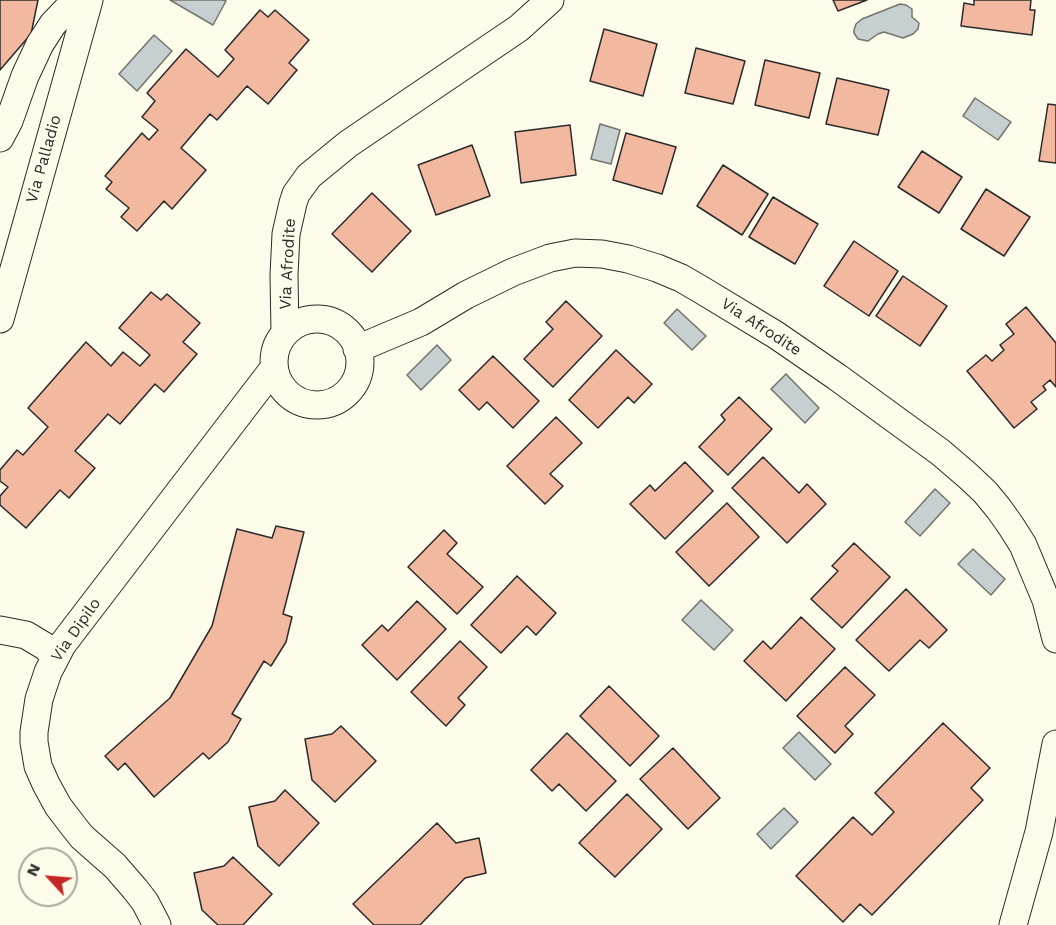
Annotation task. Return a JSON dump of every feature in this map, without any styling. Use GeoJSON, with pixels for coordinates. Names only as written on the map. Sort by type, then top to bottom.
{"type":"FeatureCollection","features":[{"type":"Feature","properties":{"kind":"street"},"geometry":{"type":"LineString","coordinates":[[0,138],[40,44],[53,24],[76,0]]}},
{"type":"Feature","properties":{"kind":"street","name":"Via Palladio"},"geometry":{"type":"LineString","coordinates":[[0,319],[89,0]]}},
{"type":"Feature","properties":{"kind":"street","name":"Via Afrodite"},"geometry":{"type":"LineString","coordinates":[[285,333],[286,234],[293,202],[309,176],[348,144],[519,28],[550,0]]}},
{"type":"Feature","properties":{"kind":"street","name":"Via Afrodite"},"geometry":{"type":"LineString","coordinates":[[357,349],[421,322],[466,295],[513,272],[550,258],[575,253],[602,254],[657,268],[695,286],[776,336],[940,452],[968,476],[999,509],[1023,545],[1046,600],[1056,639]]}},
{"type":"Feature","properties":{"kind":"street"},"geometry":{"type":"LineString","coordinates":[[309,320],[333,322],[349,334],[357,349],[360,367],[356,379],[339,399],[326,404],[313,405],[299,402],[288,395],[277,376],[274,355],[278,343],[296,324],[309,320]]}},
{"type":"Feature","properties":{"kind":"street","name":"Via Dipilo"},"geometry":{"type":"LineString","coordinates":[[157,925],[135,888],[115,866],[82,837],[51,794],[40,773],[34,742],[37,711],[43,687],[55,657],[70,635],[241,410],[277,376]]}},
{"type":"Feature","properties":{"kind":"street"},"geometry":{"type":"LineString","coordinates":[[0,630],[26,635],[46,647],[55,657]]}},
{"type":"Feature","properties":{"kind":"street"},"geometry":{"type":"LineString","coordinates":[[1013,925],[1039,832],[1056,744]]}},
{"type":"Feature","properties":{"kind":"shaded area"},"geometry":{"type":"Polygon","coordinates":[[[170,0],[223,0],[226,1],[213,25],[170,0]]]}},
{"type":"Feature","properties":{"kind":"shaded area"},"geometry":{"type":"Polygon","coordinates":[[[900,4],[912,9],[912,17],[919,23],[918,29],[913,34],[903,38],[884,32],[868,41],[858,39],[854,30],[856,24],[862,19],[900,4]]]}},
{"type":"Feature","properties":{"kind":"shaded area"},"geometry":{"type":"Polygon","coordinates":[[[154,35],[172,51],[137,91],[119,74],[154,35]]]}},
{"type":"Feature","properties":{"kind":"shaded area"},"geometry":{"type":"Polygon","coordinates":[[[975,98],[1011,122],[998,140],[963,116],[975,98]]]}},
{"type":"Feature","properties":{"kind":"shaded area"},"geometry":{"type":"Polygon","coordinates":[[[600,124],[620,130],[611,164],[591,159],[600,124]]]}},
{"type":"Feature","properties":{"kind":"shaded area"},"geometry":{"type":"Polygon","coordinates":[[[677,309],[706,336],[692,350],[664,323],[677,309]]]}},
{"type":"Feature","properties":{"kind":"shaded area"},"geometry":{"type":"Polygon","coordinates":[[[437,345],[451,360],[421,390],[407,375],[437,345]]]}},
{"type":"Feature","properties":{"kind":"shaded area"},"geometry":{"type":"Polygon","coordinates":[[[786,374],[819,408],[805,423],[771,389],[786,374]]]}},
{"type":"Feature","properties":{"kind":"shaded area"},"geometry":{"type":"Polygon","coordinates":[[[935,489],[950,503],[920,536],[905,522],[935,489]]]}},
{"type":"Feature","properties":{"kind":"shaded area"},"geometry":{"type":"Polygon","coordinates":[[[973,549],[1005,579],[991,595],[958,564],[973,549]]]}},
{"type":"Feature","properties":{"kind":"shaded area"},"geometry":{"type":"Polygon","coordinates":[[[701,600],[733,630],[714,650],[682,620],[701,600]]]}},
{"type":"Feature","properties":{"kind":"shaded area"},"geometry":{"type":"Polygon","coordinates":[[[799,732],[831,764],[815,780],[783,748],[799,732]]]}},
{"type":"Feature","properties":{"kind":"shaded area"},"geometry":{"type":"Polygon","coordinates":[[[784,808],[798,822],[771,849],[757,834],[784,808]]]}},
{"type":"Feature","properties":{"kind":"building"},"geometry":{"type":"Polygon","coordinates":[[[0,0],[38,0],[31,34],[0,70],[0,0]]]}},
{"type":"Feature","properties":{"kind":"building"},"geometry":{"type":"Polygon","coordinates":[[[833,0],[867,0],[838,11],[833,0]]]}},
{"type":"Feature","properties":{"kind":"building"},"geometry":{"type":"Polygon","coordinates":[[[974,0],[1031,0],[1030,10],[1035,10],[1032,35],[961,26],[964,3],[974,5],[974,0]]]}},
{"type":"Feature","properties":{"kind":"building"},"geometry":{"type":"Polygon","coordinates":[[[260,10],[268,17],[275,10],[309,40],[289,63],[297,70],[268,104],[247,86],[217,120],[210,114],[181,148],[206,170],[172,209],[164,201],[137,231],[121,217],[129,208],[106,189],[112,182],[105,176],[142,133],[149,140],[158,130],[142,117],[155,101],[147,93],[186,49],[218,77],[234,59],[225,50],[260,10]]]}},
{"type":"Feature","properties":{"kind":"building"},"geometry":{"type":"Polygon","coordinates":[[[604,29],[657,44],[643,96],[590,81],[604,29]]]}},
{"type":"Feature","properties":{"kind":"building"},"geometry":{"type":"Polygon","coordinates":[[[696,48],[745,61],[733,104],[685,93],[696,48]]]}},
{"type":"Feature","properties":{"kind":"building"},"geometry":{"type":"Polygon","coordinates":[[[765,60],[820,73],[809,118],[755,105],[765,60]]]}},
{"type":"Feature","properties":{"kind":"building"},"geometry":{"type":"Polygon","coordinates":[[[837,78],[889,90],[878,135],[826,124],[837,78]]]}},
{"type":"Feature","properties":{"kind":"building"},"geometry":{"type":"Polygon","coordinates":[[[1048,104],[1056,105],[1056,163],[1039,161],[1048,104]]]}},
{"type":"Feature","properties":{"kind":"building"},"geometry":{"type":"Polygon","coordinates":[[[570,125],[576,175],[521,183],[515,132],[570,125]]]}},
{"type":"Feature","properties":{"kind":"building"},"geometry":{"type":"Polygon","coordinates":[[[626,133],[676,147],[662,194],[613,180],[626,133]]]}},
{"type":"Feature","properties":{"kind":"building"},"geometry":{"type":"Polygon","coordinates":[[[472,145],[490,196],[436,215],[418,165],[472,145]]]}},
{"type":"Feature","properties":{"kind":"building"},"geometry":{"type":"Polygon","coordinates":[[[922,151],[962,177],[939,213],[898,187],[922,151]]]}},
{"type":"Feature","properties":{"kind":"building"},"geometry":{"type":"Polygon","coordinates":[[[723,165],[768,194],[742,235],[697,206],[723,165]]]}},
{"type":"Feature","properties":{"kind":"building"},"geometry":{"type":"Polygon","coordinates":[[[986,189],[1030,217],[1004,256],[961,229],[986,189]]]}},
{"type":"Feature","properties":{"kind":"building"},"geometry":{"type":"Polygon","coordinates":[[[372,193],[411,231],[372,272],[332,234],[372,193]]]}},
{"type":"Feature","properties":{"kind":"building"},"geometry":{"type":"Polygon","coordinates":[[[773,197],[818,224],[795,264],[749,237],[773,197]]]}},
{"type":"Feature","properties":{"kind":"building"},"geometry":{"type":"Polygon","coordinates":[[[854,241],[898,271],[869,316],[824,286],[854,241]]]}},
{"type":"Feature","properties":{"kind":"building"},"geometry":{"type":"Polygon","coordinates":[[[903,276],[947,306],[920,346],[876,316],[903,276]]]}},
{"type":"Feature","properties":{"kind":"building"},"geometry":{"type":"Polygon","coordinates":[[[151,292],[161,300],[167,294],[200,323],[183,342],[197,354],[164,392],[155,384],[120,424],[108,414],[75,451],[95,468],[69,498],[60,490],[26,528],[0,505],[0,496],[8,487],[0,481],[0,470],[17,450],[23,455],[48,427],[28,408],[86,342],[111,366],[123,352],[140,366],[150,355],[119,328],[151,292]]]}},
{"type":"Feature","properties":{"kind":"building"},"geometry":{"type":"Polygon","coordinates":[[[566,301],[602,336],[553,387],[524,359],[553,329],[546,322],[566,301]]]}},
{"type":"Feature","properties":{"kind":"building"},"geometry":{"type":"Polygon","coordinates":[[[1026,307],[1056,343],[1056,387],[1050,380],[1043,386],[1046,390],[1031,402],[1037,409],[1014,428],[967,371],[986,355],[992,361],[1004,350],[1000,345],[1014,334],[1006,324],[1026,307]]]}},
{"type":"Feature","properties":{"kind":"building"},"geometry":{"type":"Polygon","coordinates":[[[616,350],[652,384],[634,403],[628,397],[598,428],[569,400],[616,350]]]}},
{"type":"Feature","properties":{"kind":"building"},"geometry":{"type":"Polygon","coordinates":[[[493,356],[539,401],[513,428],[487,402],[479,410],[459,390],[493,356]]]}},
{"type":"Feature","properties":{"kind":"building"},"geometry":{"type":"Polygon","coordinates":[[[739,397],[772,429],[728,475],[699,447],[725,420],[721,415],[739,397]]]}},
{"type":"Feature","properties":{"kind":"building"},"geometry":{"type":"Polygon","coordinates":[[[556,417],[582,443],[550,474],[563,486],[545,504],[507,466],[556,417]]]}},
{"type":"Feature","properties":{"kind":"building"},"geometry":{"type":"Polygon","coordinates":[[[763,457],[799,493],[807,484],[826,504],[787,543],[732,488],[763,457]]]}},
{"type":"Feature","properties":{"kind":"building"},"geometry":{"type":"Polygon","coordinates":[[[685,462],[713,491],[665,539],[630,504],[650,485],[655,491],[685,462]]]}},
{"type":"Feature","properties":{"kind":"building"},"geometry":{"type":"Polygon","coordinates":[[[727,503],[759,537],[709,586],[676,552],[727,503]]]}},
{"type":"Feature","properties":{"kind":"building"},"geometry":{"type":"Polygon","coordinates":[[[276,526],[304,532],[283,614],[292,617],[286,642],[271,666],[264,661],[232,714],[241,719],[228,742],[209,759],[203,753],[154,797],[125,763],[118,770],[105,756],[170,698],[212,626],[237,529],[272,538],[276,526]]]}},
{"type":"Feature","properties":{"kind":"building"},"geometry":{"type":"Polygon","coordinates":[[[444,530],[457,543],[447,554],[483,587],[457,614],[408,567],[444,530]]]}},
{"type":"Feature","properties":{"kind":"building"},"geometry":{"type":"Polygon","coordinates":[[[854,543],[890,577],[842,628],[811,599],[838,571],[832,566],[854,543]]]}},
{"type":"Feature","properties":{"kind":"building"},"geometry":{"type":"Polygon","coordinates":[[[517,576],[556,613],[536,635],[527,626],[501,653],[471,625],[517,576]]]}},
{"type":"Feature","properties":{"kind":"building"},"geometry":{"type":"Polygon","coordinates":[[[906,589],[947,630],[929,648],[920,640],[889,671],[856,640],[906,589]]]}},
{"type":"Feature","properties":{"kind":"building"},"geometry":{"type":"Polygon","coordinates":[[[417,601],[446,629],[397,680],[362,645],[382,625],[388,631],[417,601]]]}},
{"type":"Feature","properties":{"kind":"building"},"geometry":{"type":"Polygon","coordinates":[[[801,617],[835,649],[786,701],[744,661],[763,641],[771,649],[801,617]]]}},
{"type":"Feature","properties":{"kind":"building"},"geometry":{"type":"Polygon","coordinates":[[[460,641],[487,667],[458,698],[465,705],[446,726],[411,692],[460,641]]]}},
{"type":"Feature","properties":{"kind":"building"},"geometry":{"type":"Polygon","coordinates":[[[845,667],[875,695],[845,726],[853,734],[835,753],[797,716],[845,667]]]}},
{"type":"Feature","properties":{"kind":"building"},"geometry":{"type":"Polygon","coordinates":[[[609,686],[659,736],[630,766],[580,716],[609,686]]]}},
{"type":"Feature","properties":{"kind":"building"},"geometry":{"type":"Polygon","coordinates":[[[943,723],[990,768],[971,788],[983,800],[872,915],[860,904],[843,922],[796,876],[853,817],[872,835],[894,812],[875,793],[943,723]]]}},
{"type":"Feature","properties":{"kind":"building"},"geometry":{"type":"Polygon","coordinates":[[[341,726],[376,761],[335,802],[312,780],[305,739],[332,734],[341,726]]]}},
{"type":"Feature","properties":{"kind":"building"},"geometry":{"type":"Polygon","coordinates":[[[567,733],[616,781],[586,811],[559,784],[552,791],[531,770],[567,733]]]}},
{"type":"Feature","properties":{"kind":"building"},"geometry":{"type":"Polygon","coordinates":[[[673,748],[720,798],[688,829],[640,779],[673,748]]]}},
{"type":"Feature","properties":{"kind":"building"},"geometry":{"type":"Polygon","coordinates":[[[285,790],[319,823],[279,866],[258,846],[249,807],[275,801],[285,790]]]}},
{"type":"Feature","properties":{"kind":"building"},"geometry":{"type":"Polygon","coordinates":[[[627,794],[662,829],[615,877],[579,843],[627,794]]]}},
{"type":"Feature","properties":{"kind":"building"},"geometry":{"type":"Polygon","coordinates":[[[437,823],[456,843],[479,838],[486,873],[465,878],[420,925],[374,925],[353,904],[437,823]]]}},
{"type":"Feature","properties":{"kind":"building"},"geometry":{"type":"Polygon","coordinates":[[[233,857],[272,894],[243,925],[218,925],[202,910],[194,873],[224,866],[233,857]]]}}]}
